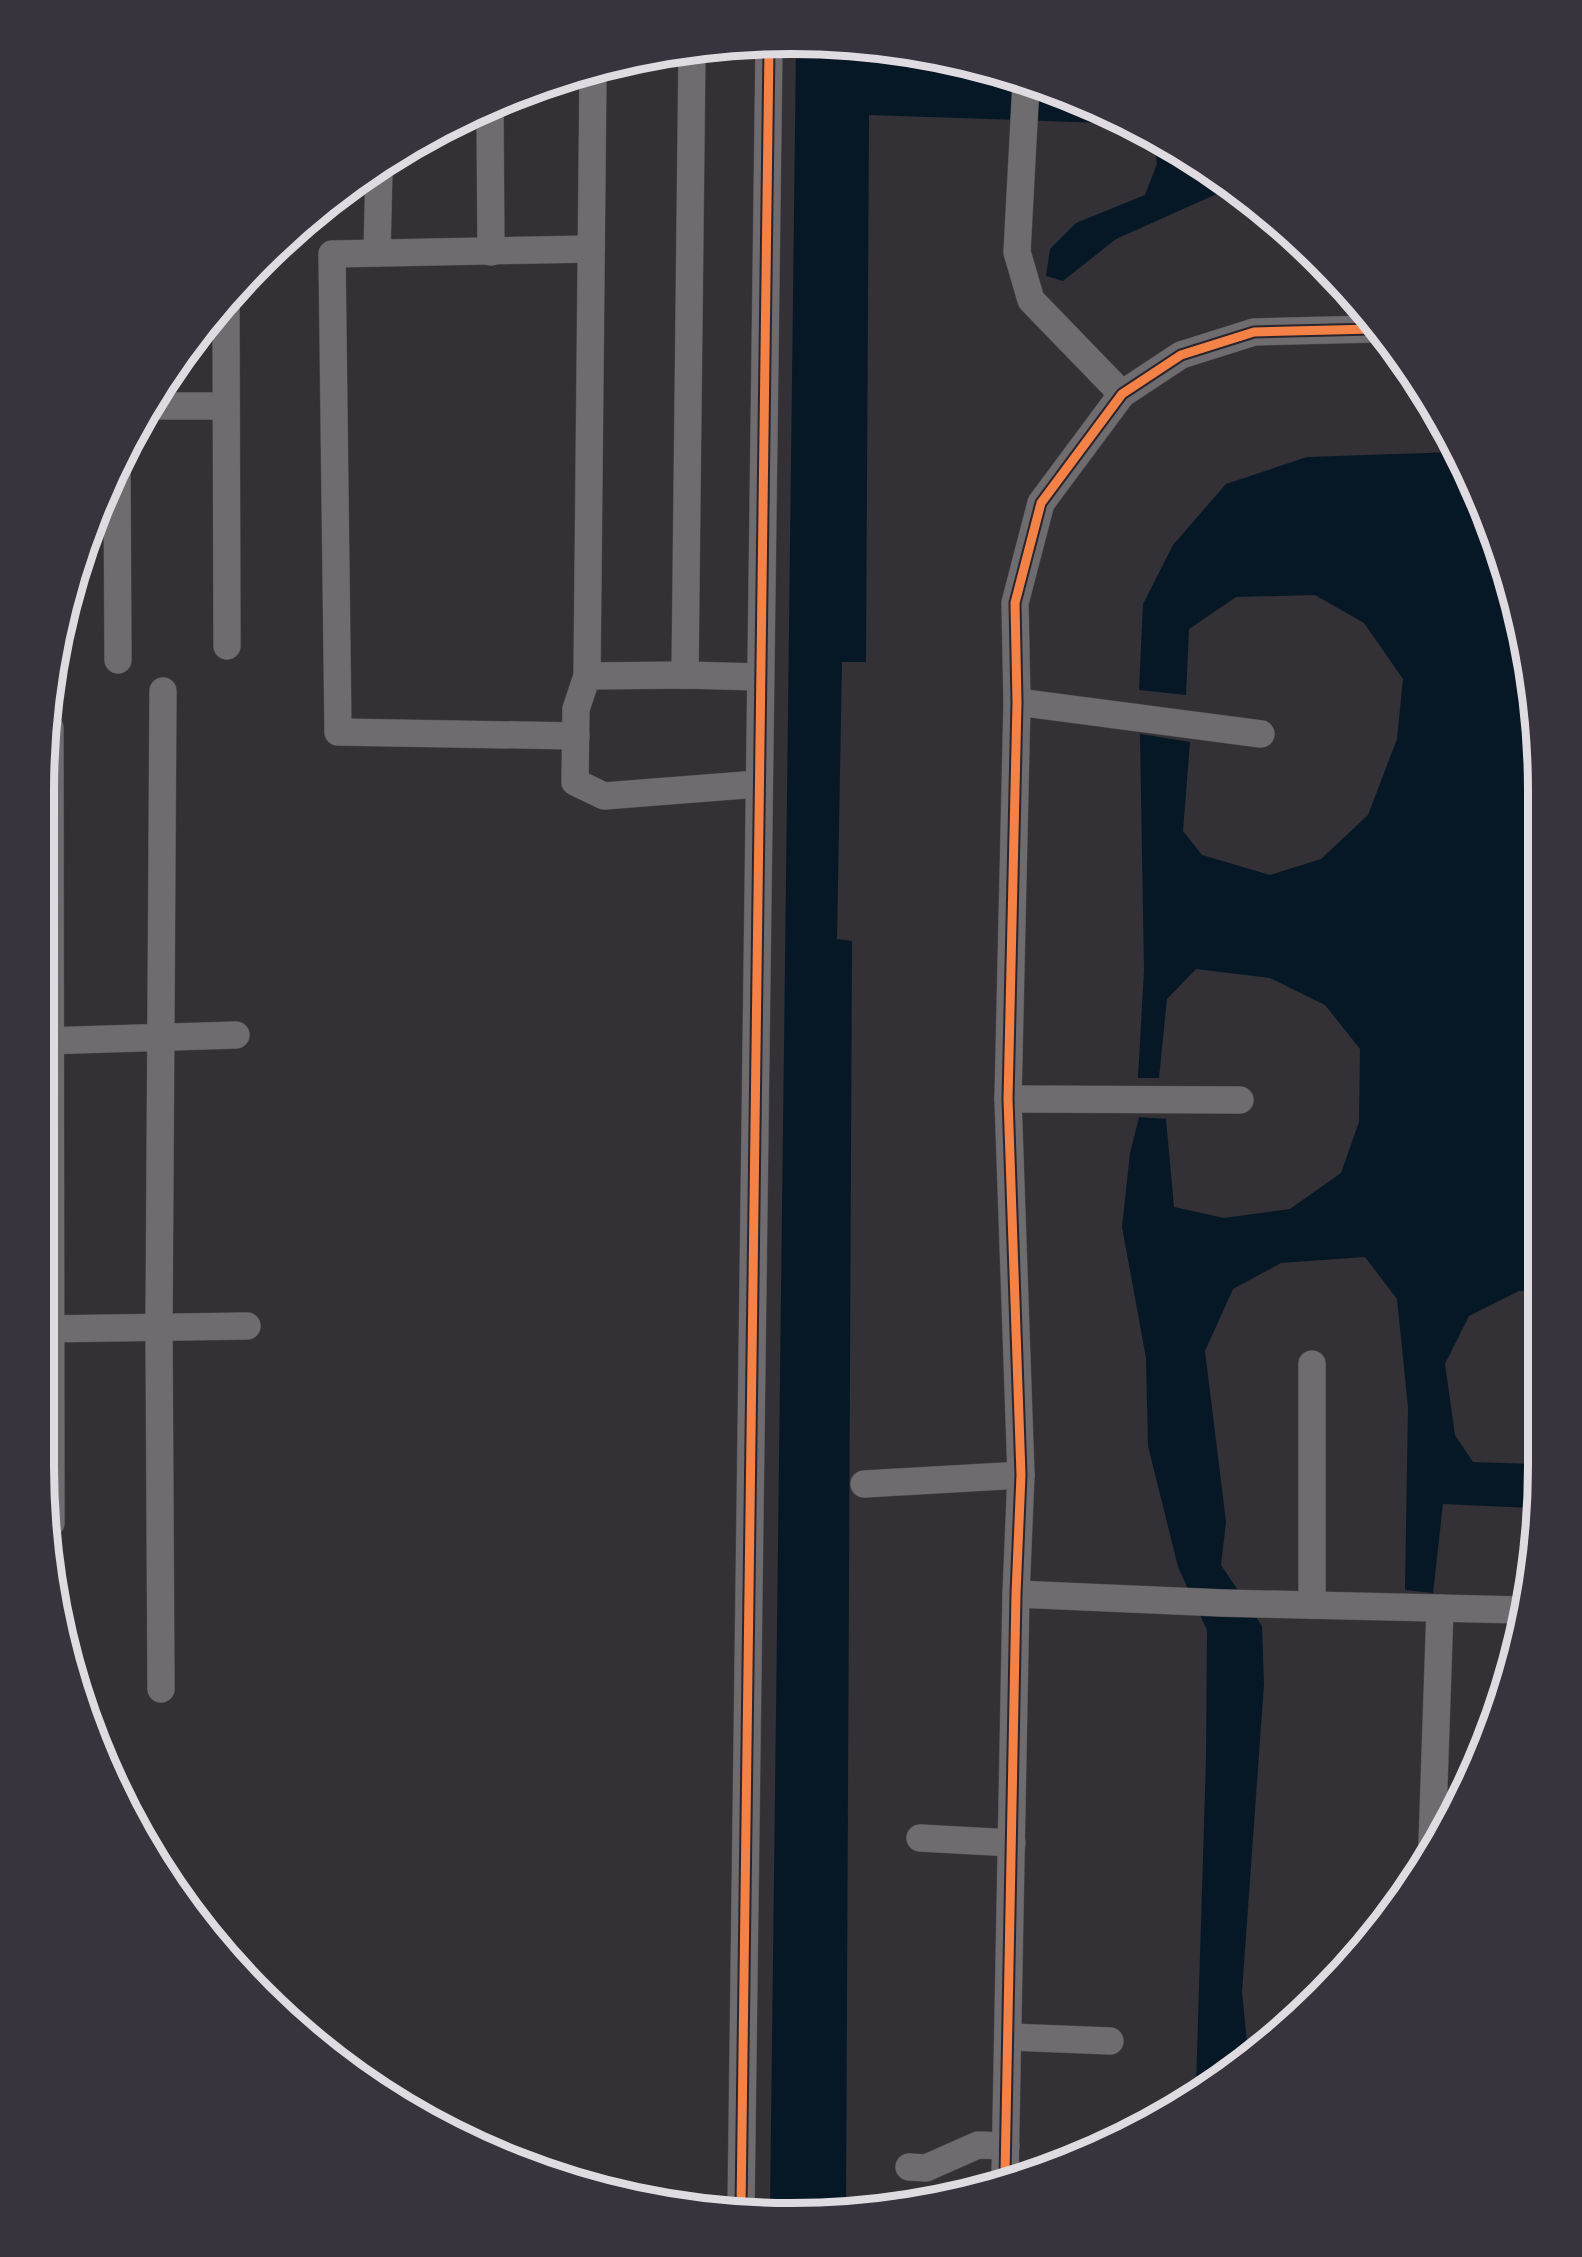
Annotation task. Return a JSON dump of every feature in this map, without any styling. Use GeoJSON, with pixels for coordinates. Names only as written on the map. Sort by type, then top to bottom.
{"type":"FeatureCollection","features":[{"type":"Feature","properties":{"kind":"street"},"geometry":{"type":"LineString","coordinates":[[741,2201],[769,55]]}},
{"type":"Feature","properties":{"kind":"street"},"geometry":{"type":"LineString","coordinates":[[685,675],[692,61]]}},
{"type":"Feature","properties":{"kind":"street"},"geometry":{"type":"LineString","coordinates":[[592,81],[587,676],[576,709],[575,782],[604,796],[758,784]]}},
{"type":"Feature","properties":{"kind":"street"},"geometry":{"type":"LineString","coordinates":[[1026,92],[1017,252],[1031,300],[1122,394]]}},
{"type":"Feature","properties":{"kind":"street"},"geometry":{"type":"LineString","coordinates":[[490,119],[491,252]]}},
{"type":"Feature","properties":{"kind":"street"},"geometry":{"type":"LineString","coordinates":[[377,254],[379,180]]}},
{"type":"Feature","properties":{"kind":"street"},"geometry":{"type":"LineString","coordinates":[[576,736],[338,732],[332,254],[591,249]]}},
{"type":"Feature","properties":{"kind":"street"},"geometry":{"type":"LineString","coordinates":[[226,318],[226,646]]}},
{"type":"Feature","properties":{"kind":"street"},"geometry":{"type":"LineString","coordinates":[[1005,2171],[1016,1594],[1021,1475],[1008,1099],[1017,702],[1014,603],[1041,503],[1122,394],[1181,355],[1254,332],[1365,329]]}},
{"type":"Feature","properties":{"kind":"street"},"geometry":{"type":"LineString","coordinates":[[163,406],[226,406]]}},
{"type":"Feature","properties":{"kind":"street"},"geometry":{"type":"LineString","coordinates":[[117,493],[118,660]]}},
{"type":"Feature","properties":{"kind":"street"},"geometry":{"type":"LineString","coordinates":[[587,676],[760,677]]}},
{"type":"Feature","properties":{"kind":"street"},"geometry":{"type":"LineString","coordinates":[[161,1689],[159,1328],[163,692]]}},
{"type":"Feature","properties":{"kind":"street"},"geometry":{"type":"LineString","coordinates":[[1017,702],[1261,734]]}},
{"type":"Feature","properties":{"kind":"street"},"geometry":{"type":"LineString","coordinates":[[54,1041],[236,1035]]}},
{"type":"Feature","properties":{"kind":"street"},"geometry":{"type":"LineString","coordinates":[[1008,1099],[1240,1100]]}},
{"type":"Feature","properties":{"kind":"street"},"geometry":{"type":"LineString","coordinates":[[54,1329],[246,1326]]}},
{"type":"Feature","properties":{"kind":"street"},"geometry":{"type":"LineString","coordinates":[[1312,1364],[1312,1605]]}},
{"type":"Feature","properties":{"kind":"street"},"geometry":{"type":"LineString","coordinates":[[864,1484],[1021,1475]]}},
{"type":"Feature","properties":{"kind":"street"},"geometry":{"type":"LineString","coordinates":[[1016,1594],[1267,1604],[1514,1610]]}},
{"type":"Feature","properties":{"kind":"street"},"geometry":{"type":"LineString","coordinates":[[1433,1828],[1440,1608]]}},
{"type":"Feature","properties":{"kind":"street"},"geometry":{"type":"LineString","coordinates":[[920,1838],[1012,1843]]}},
{"type":"Feature","properties":{"kind":"street"},"geometry":{"type":"LineString","coordinates":[[1009,2037],[1110,2041]]}},
{"type":"Feature","properties":{"kind":"street"},"geometry":{"type":"LineString","coordinates":[[909,2167],[926,2168],[978,2145],[1006,2146]]}},
{"type":"Feature","properties":{"kind":"water"},"geometry":{"type":"Polygon","coordinates":[[[796,54],[887,60],[935,68],[1028,93],[1101,123],[869,115],[866,662],[842,662],[837,939],[852,941],[846,2200],[770,2202],[796,54]]]}},
{"type":"Feature","properties":{"kind":"water"},"geometry":{"type":"Polygon","coordinates":[[[1155,150],[1220,192],[1116,239],[1063,281],[1046,276],[1050,249],[1076,223],[1145,195],[1157,164],[1155,150]]]}},
{"type":"Feature","properties":{"kind":"water"},"geometry":{"type":"Polygon","coordinates":[[[1445,452],[1472,509],[1489,554],[1514,647],[1522,695],[1528,791],[1528,1291],[1519,1291],[1469,1316],[1445,1364],[1455,1435],[1473,1462],[1528,1464],[1526,1508],[1443,1504],[1433,1593],[1405,1590],[1408,1407],[1397,1299],[1365,1257],[1281,1263],[1233,1289],[1205,1351],[1226,1522],[1221,1565],[1262,1626],[1264,1684],[1242,1992],[1247,2045],[1196,2081],[1206,1759],[1207,1630],[1178,1567],[1148,1446],[1146,1358],[1122,1227],[1130,1153],[1139,1117],[1166,1119],[1174,1207],[1224,1218],[1290,1209],[1341,1173],[1359,1122],[1360,1049],[1325,1005],[1270,978],[1196,969],[1167,999],[1159,1078],[1138,1078],[1144,970],[1140,734],[1190,742],[1183,831],[1202,855],[1270,875],[1321,859],[1368,815],[1397,739],[1403,679],[1364,623],[1315,595],[1236,597],[1189,629],[1186,695],[1139,690],[1143,604],[1173,545],[1226,484],[1307,457],[1445,452]]]}},
{"type":"Feature","properties":{"kind":"cycle path"},"geometry":{"type":"LineString","coordinates":[[741,2201],[769,55]]}},
{"type":"Feature","properties":{"kind":"cycle path"},"geometry":{"type":"LineString","coordinates":[[1005,2171],[1016,1594],[1021,1475],[1008,1099],[1017,702],[1015,603],[1041,503],[1122,394],[1181,355],[1254,332],[1365,329]]}}]}
